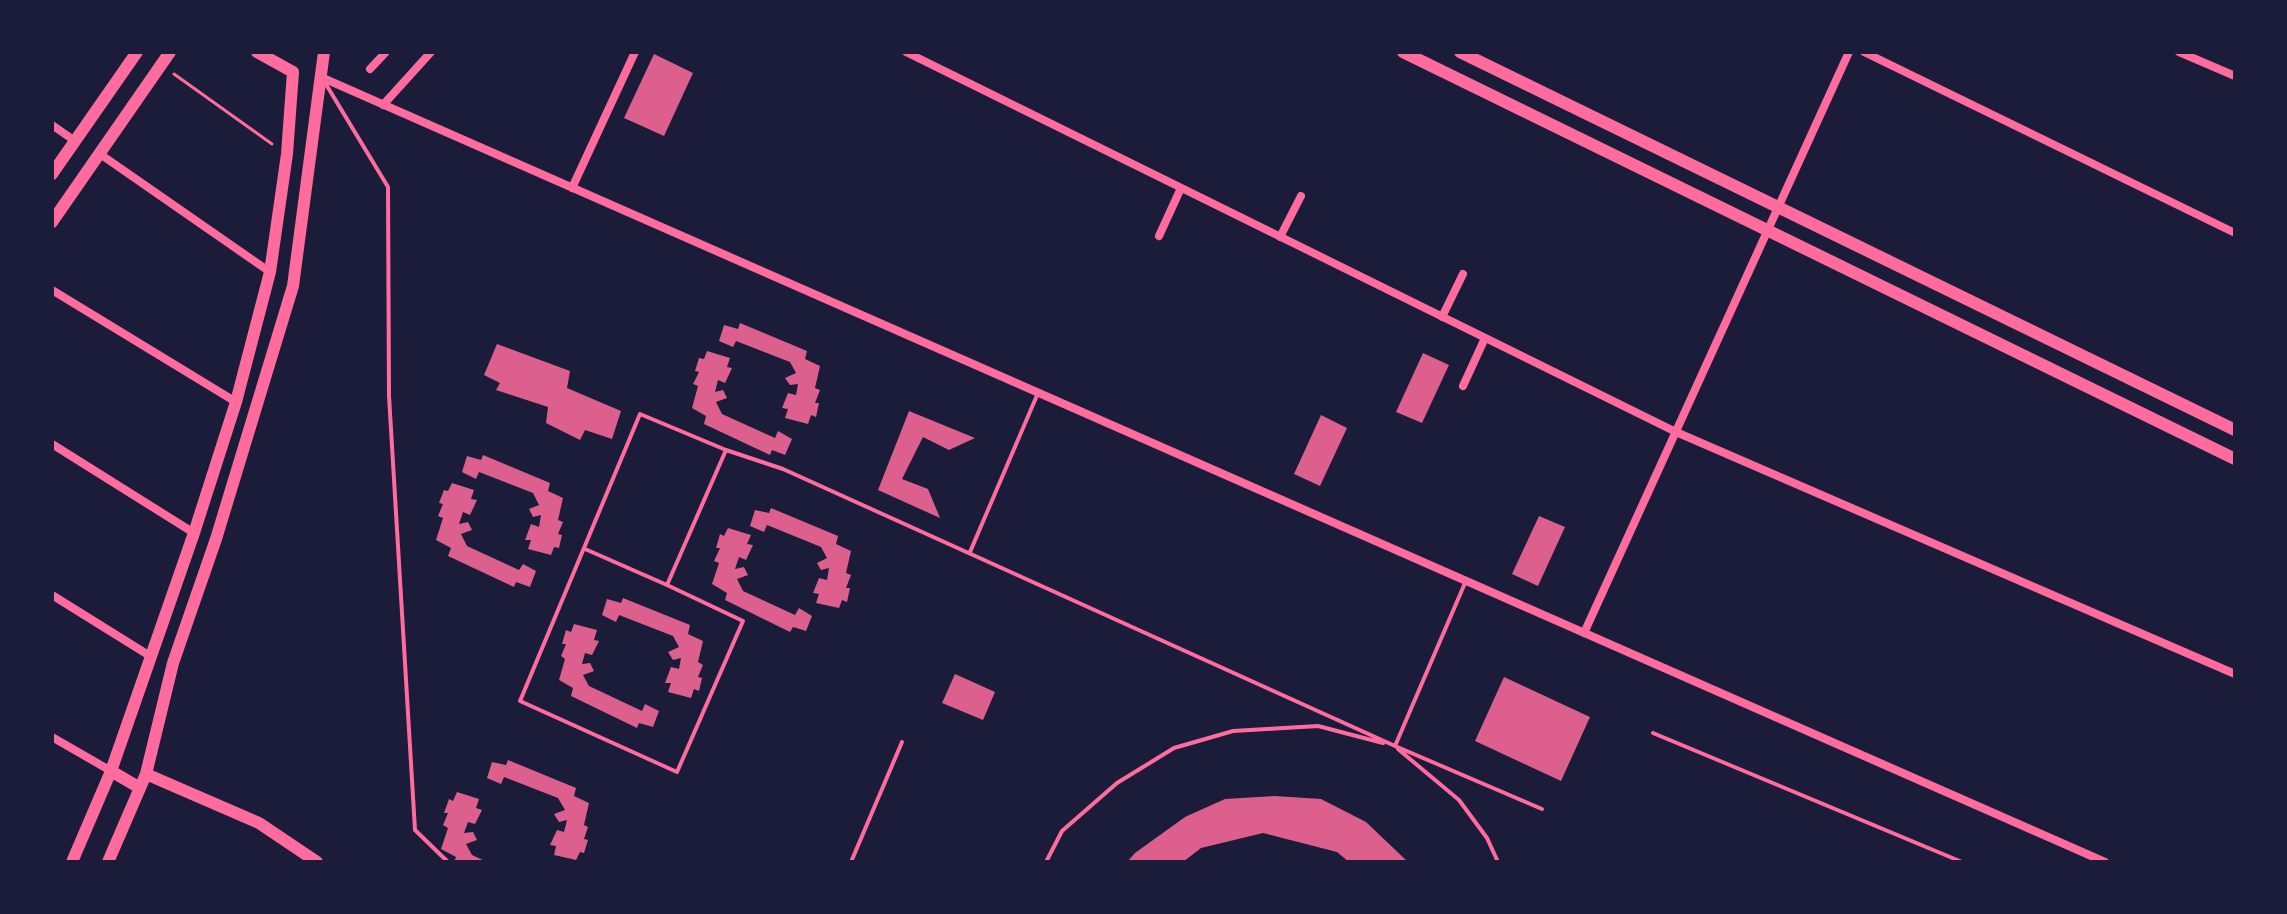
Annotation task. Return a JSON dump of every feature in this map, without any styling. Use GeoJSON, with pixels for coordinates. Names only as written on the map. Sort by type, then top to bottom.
{"type":"FeatureCollection","features":[{"type":"Feature","properties":{"kind":"main road"},"geometry":{"type":"LineString","coordinates":[[52,174],[137,52]]}},
{"type":"Feature","properties":{"kind":"main road"},"geometry":{"type":"LineString","coordinates":[[52,222],[170,52]]}},
{"type":"Feature","properties":{"kind":"main road"},"geometry":{"type":"LineString","coordinates":[[257,52],[293,72]]}},
{"type":"Feature","properties":{"kind":"main road"},"geometry":{"type":"LineString","coordinates":[[72,862],[111,771],[194,533],[236,402],[270,272],[287,154],[293,72],[274,52]]}},
{"type":"Feature","properties":{"kind":"main road"},"geometry":{"type":"LineString","coordinates":[[108,862],[146,774],[173,663],[216,539],[293,286],[323,78],[324,52]]}},
{"type":"Feature","properties":{"kind":"main road"},"geometry":{"type":"LineString","coordinates":[[1403,52],[2235,459]]}},
{"type":"Feature","properties":{"kind":"main road"},"geometry":{"type":"LineString","coordinates":[[1460,52],[2235,430]]}},
{"type":"Feature","properties":{"kind":"main road"},"geometry":{"type":"LineString","coordinates":[[270,272],[293,286]]}},
{"type":"Feature","properties":{"kind":"main road"},"geometry":{"type":"LineString","coordinates":[[111,771],[140,788]]}},
{"type":"Feature","properties":{"kind":"main road"},"geometry":{"type":"LineString","coordinates":[[146,774],[259,823],[317,862]]}},
{"type":"Feature","properties":{"kind":"street"},"geometry":{"type":"LineString","coordinates":[[370,69],[386,52]]}},
{"type":"Feature","properties":{"kind":"street"},"geometry":{"type":"LineString","coordinates":[[383,105],[431,52]]}},
{"type":"Feature","properties":{"kind":"street"},"geometry":{"type":"LineString","coordinates":[[572,188],[635,52]]}},
{"type":"Feature","properties":{"kind":"street"},"geometry":{"type":"LineString","coordinates":[[906,52],[1676,432],[2235,674]]}},
{"type":"Feature","properties":{"kind":"street"},"geometry":{"type":"LineString","coordinates":[[1584,633],[1849,52]]}},
{"type":"Feature","properties":{"kind":"street"},"geometry":{"type":"LineString","coordinates":[[1864,52],[2235,233]]}},
{"type":"Feature","properties":{"kind":"street"},"geometry":{"type":"LineString","coordinates":[[2179,52],[2235,76]]}},
{"type":"Feature","properties":{"kind":"street"},"geometry":{"type":"LineString","coordinates":[[323,78],[2105,862]]}},
{"type":"Feature","properties":{"kind":"street"},"geometry":{"type":"LineString","coordinates":[[52,125],[75,141]]}},
{"type":"Feature","properties":{"kind":"street"},"geometry":{"type":"LineString","coordinates":[[100,154],[270,272]]}},
{"type":"Feature","properties":{"kind":"street"},"geometry":{"type":"LineString","coordinates":[[1159,236],[1181,188]]}},
{"type":"Feature","properties":{"kind":"street"},"geometry":{"type":"LineString","coordinates":[[1280,237],[1301,196]]}},
{"type":"Feature","properties":{"kind":"street"},"geometry":{"type":"LineString","coordinates":[[1442,317],[1463,274]]}},
{"type":"Feature","properties":{"kind":"street"},"geometry":{"type":"LineString","coordinates":[[52,290],[236,402]]}},
{"type":"Feature","properties":{"kind":"street"},"geometry":{"type":"LineString","coordinates":[[1463,386],[1485,338]]}},
{"type":"Feature","properties":{"kind":"street"},"geometry":{"type":"LineString","coordinates":[[52,444],[194,533]]}},
{"type":"Feature","properties":{"kind":"street"},"geometry":{"type":"LineString","coordinates":[[52,595],[150,656]]}},
{"type":"Feature","properties":{"kind":"street"},"geometry":{"type":"LineString","coordinates":[[52,737],[111,771]]}},
{"type":"Feature","properties":{"kind":"lane"},"geometry":{"type":"LineString","coordinates":[[323,78],[388,187],[389,396],[415,830],[448,862]]}},
{"type":"Feature","properties":{"kind":"lane"},"geometry":{"type":"LineString","coordinates":[[970,552],[1038,393]]}},
{"type":"Feature","properties":{"kind":"lane"},"geometry":{"type":"LineString","coordinates":[[585,549],[743,621],[677,772],[520,701],[640,414],[726,450],[783,469],[1395,746],[1542,809]]}},
{"type":"Feature","properties":{"kind":"lane"},"geometry":{"type":"LineString","coordinates":[[667,585],[726,450]]}},
{"type":"Feature","properties":{"kind":"lane"},"geometry":{"type":"LineString","coordinates":[[1395,746],[1465,581]]}},
{"type":"Feature","properties":{"kind":"lane"},"geometry":{"type":"LineString","coordinates":[[1046,862],[1062,831],[1117,783],[1174,748],[1233,731],[1318,726],[1395,746],[1459,800],[1487,838],[1498,862]]}},
{"type":"Feature","properties":{"kind":"lane"},"geometry":{"type":"LineString","coordinates":[[1653,733],[1962,862]]}},
{"type":"Feature","properties":{"kind":"lane"},"geometry":{"type":"LineString","coordinates":[[851,862],[902,742]]}},
{"type":"Feature","properties":{"kind":"path"},"geometry":{"type":"LineString","coordinates":[[161,65],[287,154]]}},
{"type":"Feature","properties":{"kind":"building"},"geometry":{"type":"Polygon","coordinates":[[[654,54],[693,73],[664,136],[624,118],[654,54]]]}},
{"type":"Feature","properties":{"kind":"building"},"geometry":{"type":"Polygon","coordinates":[[[740,323],[807,351],[805,359],[820,366],[815,388],[820,390],[815,403],[819,403],[816,417],[811,415],[808,424],[785,418],[788,409],[782,408],[788,393],[796,395],[798,384],[790,385],[785,378],[796,373],[790,362],[736,341],[733,347],[719,341],[724,325],[738,329],[740,323]]]}},
{"type":"Feature","properties":{"kind":"building"},"geometry":{"type":"Polygon","coordinates":[[[497,344],[570,371],[567,388],[621,411],[612,439],[585,430],[580,440],[546,423],[548,407],[496,390],[500,383],[484,375],[497,344]]]}},
{"type":"Feature","properties":{"kind":"building"},"geometry":{"type":"Polygon","coordinates":[[[707,351],[730,358],[727,367],[732,368],[725,383],[718,380],[715,392],[723,390],[727,398],[716,402],[722,414],[775,438],[778,431],[792,439],[785,455],[772,450],[770,455],[704,424],[706,416],[692,408],[698,386],[693,384],[699,372],[695,371],[699,358],[704,359],[707,351]]]}},
{"type":"Feature","properties":{"kind":"building"},"geometry":{"type":"Polygon","coordinates":[[[1423,353],[1449,365],[1422,423],[1396,412],[1423,353]]]}},
{"type":"Feature","properties":{"kind":"building"},"geometry":{"type":"Polygon","coordinates":[[[909,411],[975,438],[949,450],[923,437],[902,479],[928,489],[940,518],[878,490],[909,411]]]}},
{"type":"Feature","properties":{"kind":"building"},"geometry":{"type":"Polygon","coordinates":[[[1321,415],[1347,428],[1320,486],[1294,474],[1321,415]]]}},
{"type":"Feature","properties":{"kind":"building"},"geometry":{"type":"Polygon","coordinates":[[[483,455],[550,483],[548,491],[563,498],[558,520],[563,522],[558,534],[562,535],[559,548],[554,547],[551,555],[528,549],[531,540],[525,540],[531,524],[539,527],[541,515],[533,517],[529,509],[539,505],[533,493],[479,472],[476,479],[462,472],[467,456],[481,460],[483,455]]]}},
{"type":"Feature","properties":{"kind":"building"},"geometry":{"type":"Polygon","coordinates":[[[452,483],[474,490],[471,499],[477,500],[470,515],[463,512],[459,524],[468,522],[472,530],[461,534],[467,546],[519,570],[523,564],[536,571],[530,587],[516,582],[514,587],[448,556],[451,548],[436,540],[443,518],[438,516],[443,504],[439,503],[444,490],[448,491],[452,483]]]}},
{"type":"Feature","properties":{"kind":"building"},"geometry":{"type":"Polygon","coordinates":[[[771,508],[838,536],[836,544],[851,551],[846,573],[851,575],[846,588],[850,588],[847,602],[842,600],[839,608],[816,603],[819,594],[813,593],[819,578],[827,580],[829,568],[821,570],[817,563],[827,558],[821,547],[767,525],[764,532],[750,526],[755,510],[769,513],[771,508]]]}},
{"type":"Feature","properties":{"kind":"building"},"geometry":{"type":"Polygon","coordinates":[[[1539,516],[1565,527],[1538,586],[1512,574],[1539,516]]]}},
{"type":"Feature","properties":{"kind":"building"},"geometry":{"type":"Polygon","coordinates":[[[728,528],[751,535],[747,544],[753,545],[746,560],[739,557],[735,569],[744,567],[748,575],[737,579],[743,591],[795,615],[799,608],[812,616],[806,631],[793,627],[790,632],[725,600],[727,593],[712,584],[719,563],[714,561],[720,548],[716,548],[720,534],[724,536],[728,528]]]}},
{"type":"Feature","properties":{"kind":"building"},"geometry":{"type":"Polygon","coordinates":[[[623,598],[690,625],[688,634],[703,641],[698,662],[703,665],[698,677],[702,678],[699,691],[694,689],[691,698],[668,692],[671,683],[665,683],[671,667],[679,669],[681,658],[673,660],[668,652],[679,647],[673,636],[619,615],[616,622],[602,615],[607,599],[621,603],[623,598]]]}},
{"type":"Feature","properties":{"kind":"building"},"geometry":{"type":"Polygon","coordinates":[[[574,624],[597,630],[594,640],[599,641],[592,655],[585,653],[582,664],[590,663],[594,671],[583,675],[589,686],[642,711],[645,704],[659,711],[653,727],[639,723],[637,728],[571,696],[573,688],[559,680],[565,659],[561,656],[566,644],[562,644],[566,630],[571,632],[574,624]]]}},
{"type":"Feature","properties":{"kind":"building"},"geometry":{"type":"Polygon","coordinates":[[[955,674],[995,692],[983,720],[942,703],[955,674]]]}},
{"type":"Feature","properties":{"kind":"building"},"geometry":{"type":"Polygon","coordinates":[[[1504,677],[1590,717],[1561,781],[1475,741],[1504,677]]]}},
{"type":"Feature","properties":{"kind":"building"},"geometry":{"type":"Polygon","coordinates":[[[508,760],[576,788],[574,796],[589,803],[584,825],[588,827],[584,839],[588,840],[584,853],[580,852],[576,860],[554,855],[556,846],[550,845],[557,830],[564,832],[567,820],[559,822],[554,814],[565,810],[558,798],[504,777],[501,784],[487,778],[492,762],[506,765],[508,760]]]}},
{"type":"Feature","properties":{"kind":"building"},"geometry":{"type":"Polygon","coordinates":[[[457,792],[479,799],[476,808],[482,810],[475,824],[468,822],[464,833],[473,832],[477,840],[466,844],[472,855],[487,862],[454,862],[456,857],[441,849],[448,828],[443,825],[448,813],[444,813],[449,799],[453,801],[457,792]]]}},
{"type":"Feature","properties":{"kind":"building"},"geometry":{"type":"Polygon","coordinates":[[[1275,796],[1321,799],[1366,822],[1408,862],[1349,862],[1337,852],[1263,833],[1201,848],[1183,862],[1127,862],[1185,817],[1225,799],[1275,796]]]}}]}
